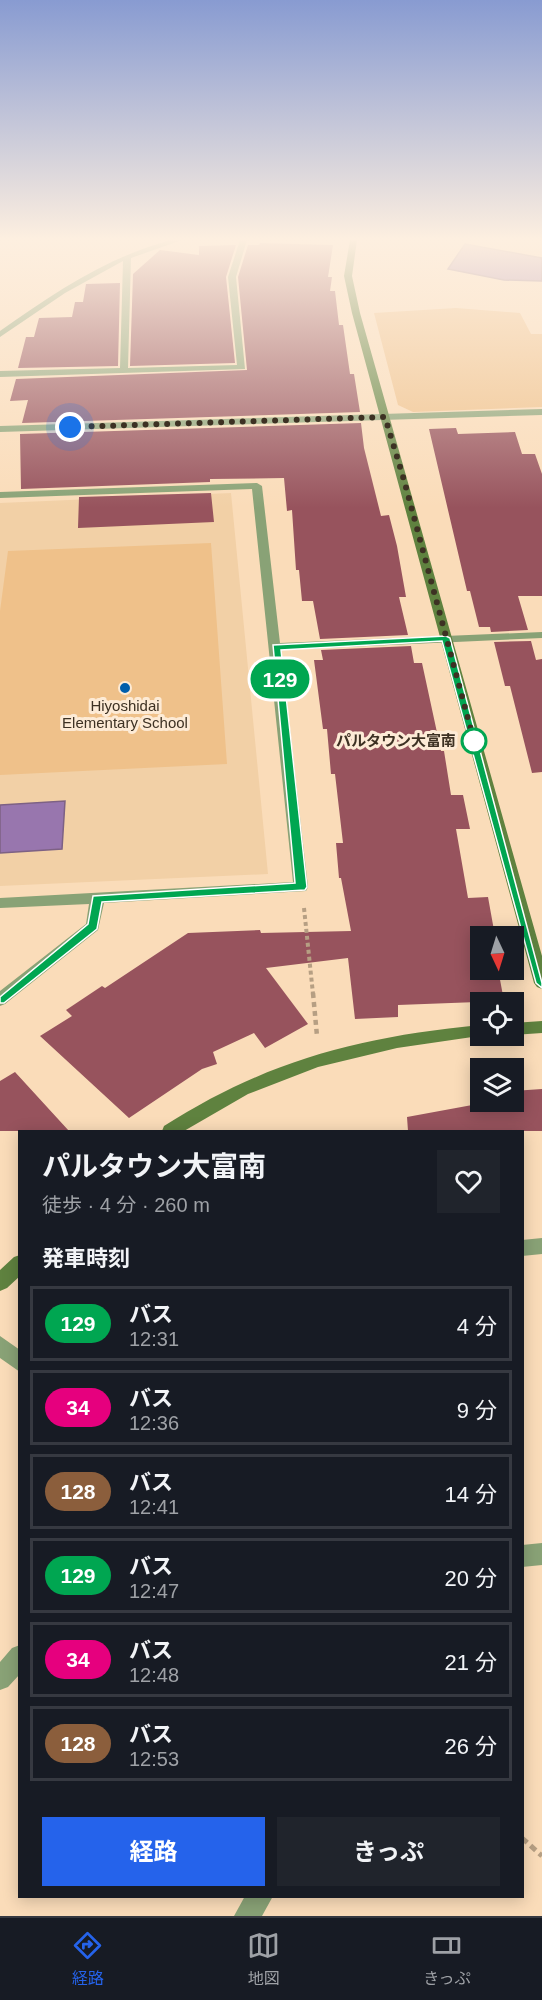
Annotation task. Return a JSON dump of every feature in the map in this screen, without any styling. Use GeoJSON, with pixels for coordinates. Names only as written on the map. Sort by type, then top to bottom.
{"type":"FeatureCollection","features":[{"type":"Feature","properties":{"kind":"street"},"geometry":{"type":"LineString","coordinates":[[124,370],[125,329]]}},
{"type":"Feature","properties":{"kind":"street"},"geometry":{"type":"LineString","coordinates":[[0,374],[242,367],[238,329]]}},
{"type":"Feature","properties":{"kind":"street"},"geometry":{"type":"LineString","coordinates":[[362,329],[542,983]]}},
{"type":"Feature","properties":{"kind":"street"},"geometry":{"type":"LineString","coordinates":[[0,429],[542,412]]}},
{"type":"Feature","properties":{"kind":"street"},"geometry":{"type":"LineString","coordinates":[[0,495],[257,486],[301,887],[0,903]]}},
{"type":"Feature","properties":{"kind":"street"},"geometry":{"type":"LineString","coordinates":[[276,647],[542,635]]}},
{"type":"Feature","properties":{"kind":"street"},"geometry":{"type":"LineString","coordinates":[[0,1000],[93,926],[97,899]]}},
{"type":"Feature","properties":{"kind":"street"},"geometry":{"type":"LineString","coordinates":[[524,1028],[542,1027]]}},
{"type":"Feature","properties":{"kind":"street"},"geometry":{"type":"LineString","coordinates":[[171,1130],[196,1113],[240,1090],[322,1057],[370,1045],[470,1033]]}},
{"type":"Feature","properties":{"kind":"street"},"geometry":{"type":"LineString","coordinates":[[524,1248],[542,1246]]}},
{"type":"Feature","properties":{"kind":"street"},"geometry":{"type":"LineString","coordinates":[[0,1282],[18,1265]]}},
{"type":"Feature","properties":{"kind":"street"},"geometry":{"type":"LineString","coordinates":[[0,1345],[18,1361]]}},
{"type":"Feature","properties":{"kind":"street"},"geometry":{"type":"LineString","coordinates":[[524,1556],[542,1554]]}},
{"type":"Feature","properties":{"kind":"street"},"geometry":{"type":"LineString","coordinates":[[0,1679],[18,1658]]}},
{"type":"Feature","properties":{"kind":"street"},"geometry":{"type":"LineString","coordinates":[[247,1916],[259,1898]]}},
{"type":"Feature","properties":{"kind":"path"},"geometry":{"type":"LineString","coordinates":[[301,887],[317,1036]]}},
{"type":"Feature","properties":{"kind":"path"},"geometry":{"type":"LineString","coordinates":[[524,1841],[542,1856]]}},
{"type":"Feature","properties":{"kind":"shaded area"},"geometry":{"type":"Polygon","coordinates":[[[378,329],[529,329],[531,334],[542,334],[542,407],[413,412],[398,405],[378,329]]]}},
{"type":"Feature","properties":{"kind":"shaded area","name":"Hiyoshidai Elementary School"},"geometry":{"type":"Polygon","coordinates":[[[231,493],[268,874],[0,886],[0,503],[231,493]]]}},
{"type":"Feature","properties":{"kind":"shaded area"},"geometry":{"type":"Polygon","coordinates":[[[211,543],[227,764],[0,775],[0,611],[8,551],[211,543]]]}},
{"type":"Feature","properties":{"kind":"shaded area"},"geometry":{"type":"Polygon","coordinates":[[[65,801],[62,849],[0,853],[0,805],[65,801]]]}},
{"type":"Feature","properties":{"kind":"building"},"geometry":{"type":"Polygon","coordinates":[[[36,329],[119,329],[118,366],[18,368],[26,337],[34,337],[36,329]]]}},
{"type":"Feature","properties":{"kind":"building"},"geometry":{"type":"Polygon","coordinates":[[[131,329],[231,329],[235,363],[130,366],[131,329]]]}},
{"type":"Feature","properties":{"kind":"building"},"geometry":{"type":"Polygon","coordinates":[[[243,329],[344,329],[350,374],[354,374],[360,412],[22,423],[28,400],[10,401],[16,379],[247,370],[243,329]]]}},
{"type":"Feature","properties":{"kind":"building"},"geometry":{"type":"Polygon","coordinates":[[[361,423],[364,448],[381,516],[389,515],[397,546],[406,597],[399,597],[408,635],[320,639],[313,601],[302,601],[299,570],[296,570],[292,510],[287,511],[284,478],[210,479],[210,482],[21,489],[20,434],[361,423]]]}},
{"type":"Feature","properties":{"kind":"building"},"geometry":{"type":"Polygon","coordinates":[[[456,428],[458,434],[515,432],[522,454],[535,454],[542,474],[542,596],[518,596],[528,630],[491,632],[490,627],[479,627],[470,591],[467,591],[429,429],[456,428]]]}},
{"type":"Feature","properties":{"kind":"building"},"geometry":{"type":"Polygon","coordinates":[[[211,493],[214,522],[78,528],[79,497],[211,493]]]}},
{"type":"Feature","properties":{"kind":"building"},"geometry":{"type":"Polygon","coordinates":[[[531,641],[536,660],[542,659],[542,772],[532,773],[510,686],[505,686],[494,642],[531,641]]]}},
{"type":"Feature","properties":{"kind":"building"},"geometry":{"type":"Polygon","coordinates":[[[411,646],[414,663],[422,663],[441,751],[444,751],[451,795],[463,795],[470,829],[456,829],[468,898],[488,897],[493,926],[470,926],[470,980],[500,980],[502,992],[470,992],[470,1002],[398,1005],[398,1017],[355,1019],[348,958],[266,968],[308,1024],[265,1048],[254,1033],[213,1052],[217,1064],[202,1069],[129,1118],[40,1036],[72,1016],[66,1010],[102,986],[105,988],[188,933],[260,930],[261,933],[351,931],[341,878],[339,878],[336,843],[343,843],[335,774],[331,774],[327,729],[323,729],[314,660],[323,660],[321,650],[411,646]]]}},
{"type":"Feature","properties":{"kind":"building"},"geometry":{"type":"Polygon","coordinates":[[[15,1072],[68,1130],[0,1131],[0,1081],[15,1072]]]}},
{"type":"Feature","properties":{"kind":"building"},"geometry":{"type":"Polygon","coordinates":[[[542,1089],[542,1131],[408,1130],[407,1117],[470,1105],[470,1112],[524,1112],[524,1090],[542,1089]]]}},
{"type":"Feature","properties":{"kind":"bus line","name":"129"},"geometry":{"type":"LineString","coordinates":[[0,1000],[93,926],[97,899],[301,887],[276,647],[446,638],[542,983]]}},
{"type":"Feature","properties":{"kind":"place","name":"Hiyoshidai Elementary School"},"geometry":{"type":"Point","coordinates":[125,688]}},
{"type":"Feature","properties":{"kind":"place","name":"パルタウン大富南"},"geometry":{"type":"Point","coordinates":[474,741]}},
{"type":"Feature","properties":{"kind":"route"},"geometry":{"type":"LineString","coordinates":[[70,427],[385,417],[474,741]]}}]}
